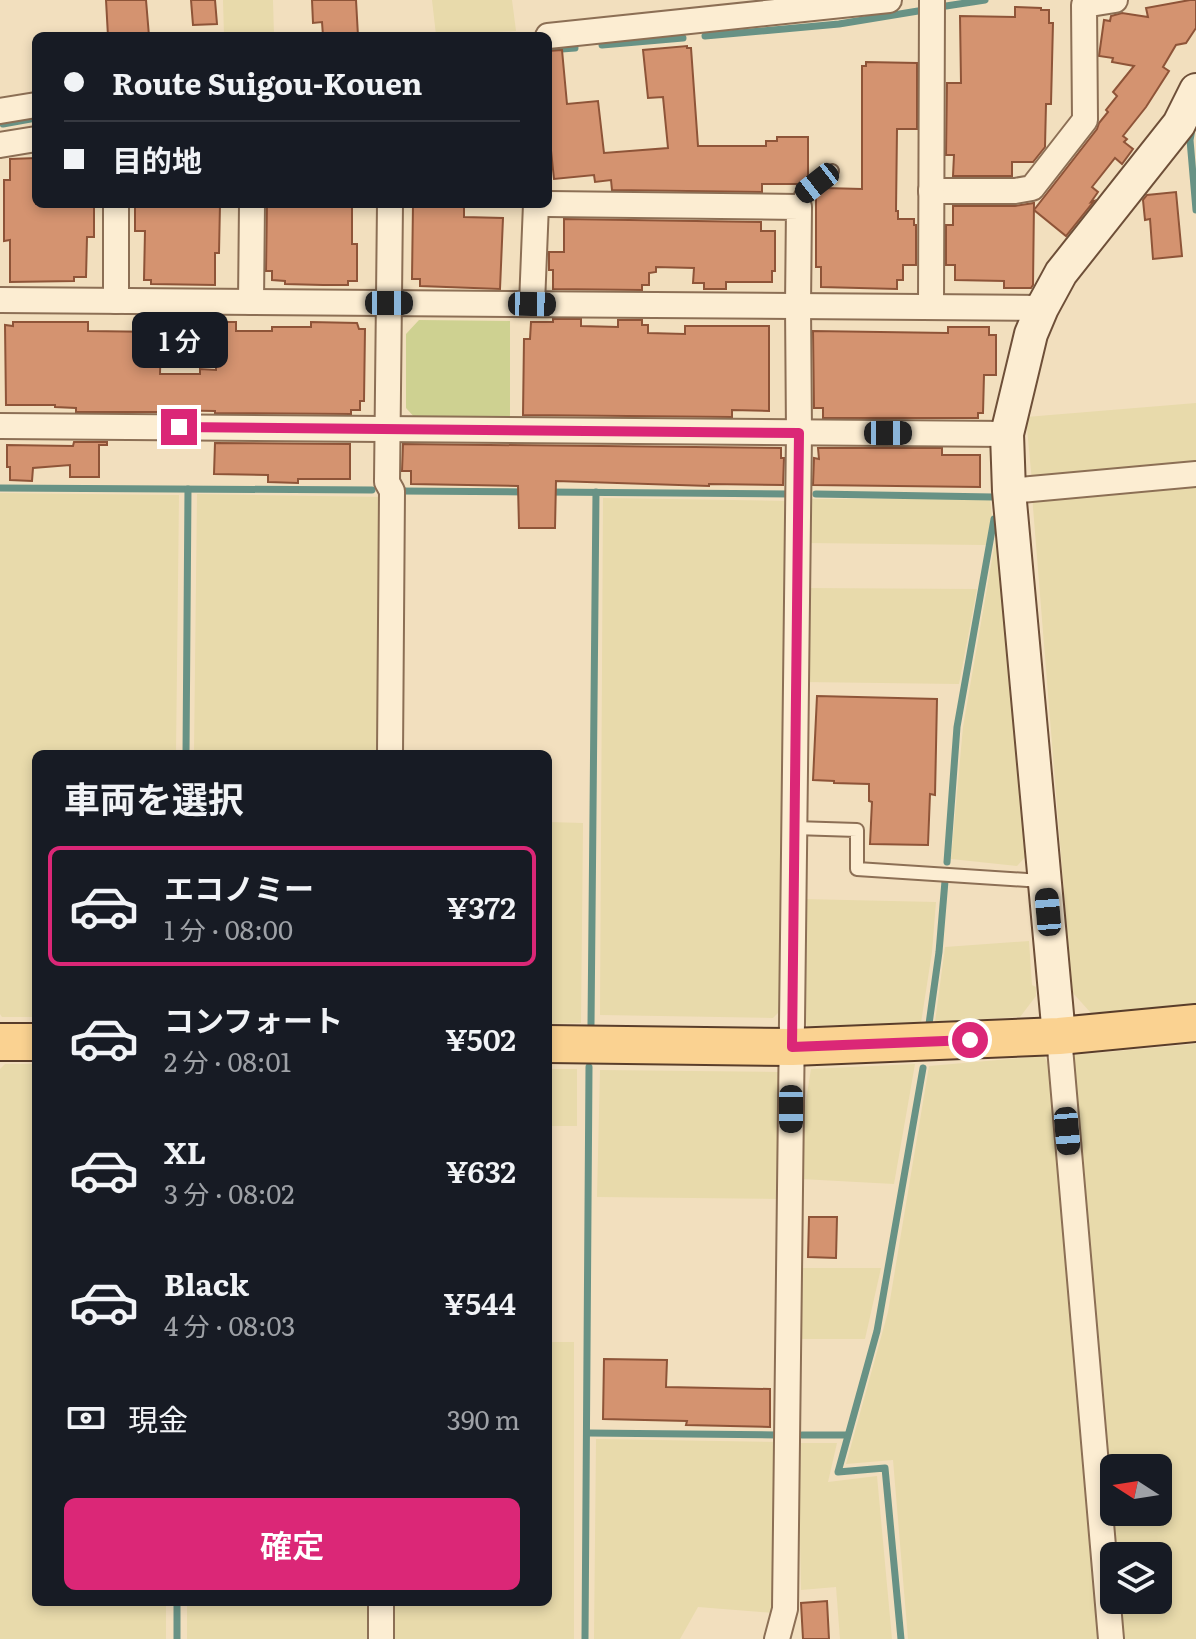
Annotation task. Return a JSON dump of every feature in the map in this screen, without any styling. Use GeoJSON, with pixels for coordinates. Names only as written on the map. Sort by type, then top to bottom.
{"type":"FeatureCollection","features":[{"type":"Feature","properties":{"kind":"main road"},"geometry":{"type":"LineString","coordinates":[[552,1044],[792,1047],[1059,1036],[1196,1023]]}},
{"type":"Feature","properties":{"kind":"main road"},"geometry":{"type":"LineString","coordinates":[[0,1042],[32,1042]]}},
{"type":"Feature","properties":{"kind":"street"},"geometry":{"type":"LineString","coordinates":[[552,36],[889,0]]}},
{"type":"Feature","properties":{"kind":"street"},"geometry":{"type":"LineString","coordinates":[[931,306],[932,0]]}},
{"type":"Feature","properties":{"kind":"street"},"geometry":{"type":"LineString","coordinates":[[931,191],[1015,191],[1032,188],[1085,120],[1084,5],[1115,0]]}},
{"type":"Feature","properties":{"kind":"street"},"geometry":{"type":"LineString","coordinates":[[1111,1639],[1009,491],[1007,434],[1031,334],[1061,273],[1179,124],[1196,90]]}},
{"type":"Feature","properties":{"kind":"street"},"geometry":{"type":"LineString","coordinates":[[0,111],[32,106]]}},
{"type":"Feature","properties":{"kind":"street"},"geometry":{"type":"LineString","coordinates":[[0,145],[32,140]]}},
{"type":"Feature","properties":{"kind":"street"},"geometry":{"type":"LineString","coordinates":[[552,204],[799,207],[785,1609],[777,1639]]}},
{"type":"Feature","properties":{"kind":"street"},"geometry":{"type":"LineString","coordinates":[[116,208],[116,301]]}},
{"type":"Feature","properties":{"kind":"street"},"geometry":{"type":"LineString","coordinates":[[251,302],[252,208]]}},
{"type":"Feature","properties":{"kind":"street"},"geometry":{"type":"LineString","coordinates":[[390,208],[387,482],[392,491],[390,750]]}},
{"type":"Feature","properties":{"kind":"street"},"geometry":{"type":"LineString","coordinates":[[532,304],[536,208]]}},
{"type":"Feature","properties":{"kind":"street"},"geometry":{"type":"LineString","coordinates":[[0,300],[1042,308]]}},
{"type":"Feature","properties":{"kind":"street"},"geometry":{"type":"LineString","coordinates":[[0,426],[1007,434]]}},
{"type":"Feature","properties":{"kind":"street"},"geometry":{"type":"LineString","coordinates":[[1009,491],[1196,474]]}},
{"type":"Feature","properties":{"kind":"street"},"geometry":{"type":"LineString","coordinates":[[381,1606],[381,1639]]}},
{"type":"Feature","properties":{"kind":"lane"},"geometry":{"type":"LineString","coordinates":[[799,207],[801,195],[832,171]]}},
{"type":"Feature","properties":{"kind":"lane"},"geometry":{"type":"LineString","coordinates":[[794,828],[857,830],[857,869],[1045,881]]}},
{"type":"Feature","properties":{"kind":"shaded area"},"geometry":{"type":"Polygon","coordinates":[[[223,0],[273,0],[274,32],[224,32],[223,0]]]}},
{"type":"Feature","properties":{"kind":"shaded area"},"geometry":{"type":"Polygon","coordinates":[[[432,0],[512,0],[516,31],[436,32],[432,0]]]}},
{"type":"Feature","properties":{"kind":"shaded area"},"geometry":{"type":"Polygon","coordinates":[[[1196,403],[1196,468],[1032,482],[1026,417],[1196,403]]]}},
{"type":"Feature","properties":{"kind":"shaded area"},"geometry":{"type":"Polygon","coordinates":[[[1196,479],[1196,1004],[1091,1013],[1072,992],[1032,495],[1196,479]]]}},
{"type":"Feature","properties":{"kind":"shaded area"},"geometry":{"type":"Polygon","coordinates":[[[0,493],[179,495],[176,750],[32,750],[32,1017],[2,1017],[0,493]]]}},
{"type":"Feature","properties":{"kind":"shaded area"},"geometry":{"type":"Polygon","coordinates":[[[197,494],[384,497],[380,750],[194,750],[197,494]]]}},
{"type":"Feature","properties":{"kind":"shaded area"},"geometry":{"type":"Polygon","coordinates":[[[603,498],[790,501],[782,1009],[773,1018],[600,1015],[603,498]]]}},
{"type":"Feature","properties":{"kind":"shaded area"},"geometry":{"type":"Polygon","coordinates":[[[807,499],[990,499],[992,518],[986,545],[806,543],[807,499]]]}},
{"type":"Feature","properties":{"kind":"shaded area"},"geometry":{"type":"Polygon","coordinates":[[[997,530],[1029,853],[1017,866],[951,859],[963,727],[997,530]]]}},
{"type":"Feature","properties":{"kind":"shaded area"},"geometry":{"type":"Polygon","coordinates":[[[804,588],[977,589],[959,684],[803,682],[804,588]]]}},
{"type":"Feature","properties":{"kind":"shaded area"},"geometry":{"type":"Polygon","coordinates":[[[552,822],[583,823],[581,1023],[552,1024],[552,822]]]}},
{"type":"Feature","properties":{"kind":"shaded area"},"geometry":{"type":"Polygon","coordinates":[[[802,899],[936,902],[921,1023],[807,1026],[800,998],[802,899]]]}},
{"type":"Feature","properties":{"kind":"shaded area"},"geometry":{"type":"Polygon","coordinates":[[[1029,941],[1032,985],[1036,987],[1036,996],[1020,1017],[935,1022],[945,947],[1029,941]]]}},
{"type":"Feature","properties":{"kind":"shaded area"},"geometry":{"type":"Polygon","coordinates":[[[1196,1044],[1196,1639],[1122,1639],[1120,1614],[1172,1614],[1172,1542],[1114,1542],[1112,1526],[1172,1526],[1172,1454],[1106,1454],[1072,1067],[1074,1055],[1196,1044]]]}},
{"type":"Feature","properties":{"kind":"shaded area"},"geometry":{"type":"Polygon","coordinates":[[[1044,1056],[1052,1071],[1104,1639],[908,1639],[893,1460],[846,1464],[888,1312],[929,1066],[1044,1056]]]}},
{"type":"Feature","properties":{"kind":"shaded area"},"geometry":{"type":"Polygon","coordinates":[[[5,1064],[32,1064],[32,1606],[166,1606],[166,1639],[0,1639],[0,1069],[5,1064]]]}},
{"type":"Feature","properties":{"kind":"shaded area"},"geometry":{"type":"Polygon","coordinates":[[[915,1064],[894,1184],[801,1179],[800,1138],[811,1069],[915,1064]]]}},
{"type":"Feature","properties":{"kind":"shaded area"},"geometry":{"type":"Polygon","coordinates":[[[552,1069],[577,1069],[577,1126],[552,1126],[552,1069]]]}},
{"type":"Feature","properties":{"kind":"shaded area"},"geometry":{"type":"Polygon","coordinates":[[[600,1070],[778,1072],[784,1103],[781,1199],[597,1197],[600,1070]]]}},
{"type":"Feature","properties":{"kind":"shaded area"},"geometry":{"type":"Polygon","coordinates":[[[801,1268],[881,1268],[865,1339],[800,1339],[801,1268]]]}},
{"type":"Feature","properties":{"kind":"shaded area"},"geometry":{"type":"Polygon","coordinates":[[[552,1342],[574,1342],[574,1639],[389,1639],[390,1606],[552,1606],[552,1342]]]}},
{"type":"Feature","properties":{"kind":"shaded area"},"geometry":{"type":"Polygon","coordinates":[[[596,1439],[780,1442],[774,1613],[698,1607],[680,1639],[594,1639],[596,1439]]]}},
{"type":"Feature","properties":{"kind":"shaded area"},"geometry":{"type":"Polygon","coordinates":[[[798,1443],[837,1443],[828,1482],[877,1476],[892,1639],[840,1639],[836,1587],[801,1590],[798,1443]]]}},
{"type":"Feature","properties":{"kind":"shaded area"},"geometry":{"type":"Polygon","coordinates":[[[187,1606],[373,1606],[372,1639],[187,1639],[187,1606]]]}},
{"type":"Feature","properties":{"kind":"green space"},"geometry":{"type":"Polygon","coordinates":[[[419,320],[510,321],[510,420],[417,420],[406,408],[406,334],[419,320]]]}},
{"type":"Feature","properties":{"kind":"building"},"geometry":{"type":"Polygon","coordinates":[[[106,0],[146,0],[149,32],[108,32],[106,0]]]}},
{"type":"Feature","properties":{"kind":"building"},"geometry":{"type":"Polygon","coordinates":[[[191,0],[215,0],[217,24],[193,25],[191,0]]]}},
{"type":"Feature","properties":{"kind":"building"},"geometry":{"type":"Polygon","coordinates":[[[312,0],[356,0],[358,32],[323,32],[322,22],[313,23],[312,0]]]}},
{"type":"Feature","properties":{"kind":"building"},"geometry":{"type":"Polygon","coordinates":[[[1196,0],[1196,28],[1186,43],[1176,45],[1163,67],[1169,71],[1123,136],[1127,139],[1124,142],[1133,149],[1122,164],[1115,158],[1092,187],[1098,192],[1091,202],[1094,201],[1066,236],[1034,210],[1097,129],[1117,96],[1113,92],[1134,66],[1099,56],[1104,20],[1110,21],[1111,16],[1122,13],[1148,17],[1146,8],[1196,0]]]}},
{"type":"Feature","properties":{"kind":"building"},"geometry":{"type":"Polygon","coordinates":[[[1015,7],[1049,10],[1049,23],[1053,23],[1051,104],[1046,104],[1045,147],[1033,162],[1012,162],[1012,176],[953,176],[954,155],[946,155],[947,83],[961,83],[960,16],[1015,17],[1015,7]]]}},
{"type":"Feature","properties":{"kind":"building"},"geometry":{"type":"Polygon","coordinates":[[[691,48],[698,146],[766,146],[766,141],[777,141],[777,137],[808,137],[808,179],[800,184],[762,184],[762,192],[612,190],[611,180],[595,182],[594,175],[554,179],[552,51],[562,50],[567,104],[598,101],[604,153],[668,148],[663,97],[648,98],[643,50],[691,48]]]}},
{"type":"Feature","properties":{"kind":"building"},"geometry":{"type":"Polygon","coordinates":[[[866,62],[917,63],[917,129],[897,129],[896,211],[898,219],[914,219],[916,265],[903,265],[903,280],[897,280],[897,289],[821,287],[821,267],[816,267],[816,195],[825,188],[862,189],[862,66],[866,66],[866,62]]]}},
{"type":"Feature","properties":{"kind":"building"},"geometry":{"type":"Polygon","coordinates":[[[32,158],[32,208],[94,208],[94,237],[87,237],[86,277],[74,277],[74,281],[10,282],[10,240],[4,241],[4,180],[10,180],[10,159],[32,158]]]}},
{"type":"Feature","properties":{"kind":"building"},"geometry":{"type":"Polygon","coordinates":[[[1176,192],[1182,256],[1153,259],[1150,219],[1145,220],[1143,200],[1147,195],[1176,192]]]}},
{"type":"Feature","properties":{"kind":"building"},"geometry":{"type":"Polygon","coordinates":[[[1034,203],[1031,288],[1004,288],[1004,281],[955,280],[955,265],[946,265],[946,225],[953,225],[953,206],[1034,203]]]}},
{"type":"Feature","properties":{"kind":"building"},"geometry":{"type":"Polygon","coordinates":[[[135,208],[220,208],[215,285],[151,284],[151,280],[144,280],[145,231],[135,231],[135,208]]]}},
{"type":"Feature","properties":{"kind":"building"},"geometry":{"type":"Polygon","coordinates":[[[267,208],[352,208],[352,244],[357,244],[357,281],[348,281],[348,285],[285,284],[285,281],[272,280],[272,271],[266,271],[267,208]]]}},
{"type":"Feature","properties":{"kind":"building"},"geometry":{"type":"Polygon","coordinates":[[[413,208],[464,208],[464,217],[503,218],[500,289],[420,286],[420,279],[412,279],[413,208]]]}},
{"type":"Feature","properties":{"kind":"building"},"geometry":{"type":"Polygon","coordinates":[[[564,219],[761,222],[761,231],[775,231],[772,282],[726,282],[726,289],[704,289],[704,283],[693,283],[694,268],[656,267],[656,272],[649,273],[649,285],[642,285],[642,290],[553,289],[549,252],[564,252],[564,219]]]}},
{"type":"Feature","properties":{"kind":"building"},"geometry":{"type":"Polygon","coordinates":[[[553,319],[581,319],[581,326],[618,327],[618,320],[642,320],[642,325],[648,325],[648,333],[685,334],[685,326],[769,326],[769,411],[732,410],[732,417],[523,415],[524,339],[530,339],[531,322],[553,322],[553,319]]]}},
{"type":"Feature","properties":{"kind":"building"},"geometry":{"type":"Polygon","coordinates":[[[13,322],[88,322],[88,331],[161,332],[160,374],[200,374],[200,369],[216,370],[217,322],[236,322],[236,331],[311,327],[311,322],[357,323],[359,329],[365,329],[364,401],[360,401],[360,410],[351,410],[351,414],[159,410],[76,412],[76,408],[55,405],[6,405],[5,325],[13,326],[13,322]]]}},
{"type":"Feature","properties":{"kind":"building"},"geometry":{"type":"Polygon","coordinates":[[[948,327],[989,327],[989,335],[996,335],[996,375],[984,375],[983,413],[978,413],[978,418],[823,418],[823,408],[814,408],[813,331],[948,333],[948,327]]]}},
{"type":"Feature","properties":{"kind":"building"},"geometry":{"type":"Polygon","coordinates":[[[74,442],[107,442],[107,445],[99,445],[99,477],[70,477],[70,465],[33,468],[32,481],[10,480],[7,445],[73,446],[74,442]]]}},
{"type":"Feature","properties":{"kind":"building"},"geometry":{"type":"Polygon","coordinates":[[[215,443],[350,444],[350,479],[268,482],[268,475],[214,474],[215,443]]]}},
{"type":"Feature","properties":{"kind":"building"},"geometry":{"type":"Polygon","coordinates":[[[403,444],[781,448],[781,458],[784,458],[783,485],[556,481],[555,528],[519,528],[518,486],[411,484],[411,471],[402,471],[403,444]]]}},
{"type":"Feature","properties":{"kind":"building"},"geometry":{"type":"Polygon","coordinates":[[[818,448],[942,448],[942,455],[980,455],[980,487],[813,485],[814,458],[819,459],[818,448]]]}},
{"type":"Feature","properties":{"kind":"building"},"geometry":{"type":"Polygon","coordinates":[[[817,696],[937,699],[935,795],[930,794],[928,845],[870,844],[872,802],[869,801],[869,784],[813,780],[817,696]]]}},
{"type":"Feature","properties":{"kind":"building"},"geometry":{"type":"Polygon","coordinates":[[[809,1217],[837,1217],[836,1258],[808,1257],[809,1217]]]}},
{"type":"Feature","properties":{"kind":"building"},"geometry":{"type":"Polygon","coordinates":[[[604,1359],[667,1360],[666,1387],[770,1389],[770,1427],[603,1419],[604,1359]]]}},
{"type":"Feature","properties":{"kind":"building"},"geometry":{"type":"Polygon","coordinates":[[[827,1601],[829,1639],[803,1639],[801,1603],[827,1601]]]}},
{"type":"Feature","properties":{"kind":"waterway"},"geometry":{"type":"LineString","coordinates":[[946,6],[985,0]]}},
{"type":"Feature","properties":{"kind":"waterway"},"geometry":{"type":"LineString","coordinates":[[705,36],[839,24],[918,11]]}},
{"type":"Feature","properties":{"kind":"waterway"},"geometry":{"type":"LineString","coordinates":[[602,45],[683,38]]}},
{"type":"Feature","properties":{"kind":"waterway"},"geometry":{"type":"LineString","coordinates":[[552,50],[575,48]]}},
{"type":"Feature","properties":{"kind":"waterway"},"geometry":{"type":"LineString","coordinates":[[3,124],[32,119]]}},
{"type":"Feature","properties":{"kind":"waterway"},"geometry":{"type":"LineString","coordinates":[[1192,129],[1190,140],[1196,210]]}},
{"type":"Feature","properties":{"kind":"waterway"},"geometry":{"type":"LineString","coordinates":[[0,488],[372,490]]}},
{"type":"Feature","properties":{"kind":"waterway"},"geometry":{"type":"LineString","coordinates":[[186,750],[188,489]]}},
{"type":"Feature","properties":{"kind":"waterway"},"geometry":{"type":"LineString","coordinates":[[400,491],[526,492]]}},
{"type":"Feature","properties":{"kind":"waterway"},"geometry":{"type":"LineString","coordinates":[[546,492],[788,494]]}},
{"type":"Feature","properties":{"kind":"waterway"},"geometry":{"type":"LineString","coordinates":[[591,1025],[596,492]]}},
{"type":"Feature","properties":{"kind":"waterway"},"geometry":{"type":"LineString","coordinates":[[816,494],[993,497]]}},
{"type":"Feature","properties":{"kind":"waterway"},"geometry":{"type":"LineString","coordinates":[[947,862],[957,727],[994,519]]}},
{"type":"Feature","properties":{"kind":"waterway"},"geometry":{"type":"LineString","coordinates":[[929,1024],[945,881]]}},
{"type":"Feature","properties":{"kind":"waterway"},"geometry":{"type":"LineString","coordinates":[[585,1639],[589,1067]]}},
{"type":"Feature","properties":{"kind":"waterway"},"geometry":{"type":"LineString","coordinates":[[901,1639],[885,1468],[838,1472],[877,1331],[923,1068]]}},
{"type":"Feature","properties":{"kind":"waterway"},"geometry":{"type":"LineString","coordinates":[[587,1433],[776,1435]]}},
{"type":"Feature","properties":{"kind":"waterway"},"geometry":{"type":"LineString","coordinates":[[802,1435],[847,1435]]}},
{"type":"Feature","properties":{"kind":"waterway"},"geometry":{"type":"LineString","coordinates":[[177,1606],[177,1639]]}},
{"type":"Feature","properties":{"kind":"route"},"geometry":{"type":"LineString","coordinates":[[179,427],[799,433],[792,1047],[970,1040]]}}]}
